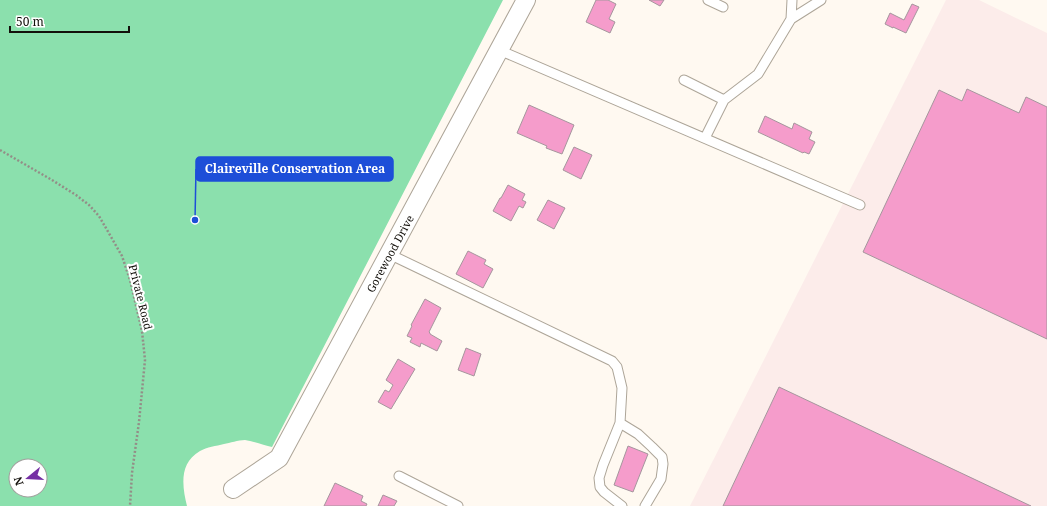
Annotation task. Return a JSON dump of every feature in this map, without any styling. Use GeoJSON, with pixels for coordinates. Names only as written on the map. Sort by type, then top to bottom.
{"type":"FeatureCollection","features":[{"type":"Feature","properties":{"kind":"street","name":"Gorewood Drive"},"geometry":{"type":"LineString","coordinates":[[233,489],[279,458],[526,0]]}},
{"type":"Feature","properties":{"kind":"lane"},"geometry":{"type":"LineString","coordinates":[[708,0],[723,7]]}},
{"type":"Feature","properties":{"kind":"lane"},"geometry":{"type":"LineString","coordinates":[[791,19],[792,0]]}},
{"type":"Feature","properties":{"kind":"lane"},"geometry":{"type":"LineString","coordinates":[[705,138],[724,100],[758,74],[791,19],[820,0]]}},
{"type":"Feature","properties":{"kind":"lane"},"geometry":{"type":"LineString","coordinates":[[499,50],[860,205]]}},
{"type":"Feature","properties":{"kind":"lane"},"geometry":{"type":"LineString","coordinates":[[684,80],[724,100]]}},
{"type":"Feature","properties":{"kind":"lane"},"geometry":{"type":"LineString","coordinates":[[389,254],[612,361],[617,367],[622,388],[620,423],[602,465],[599,478],[600,487],[604,492],[622,506]]}},
{"type":"Feature","properties":{"kind":"lane"},"geometry":{"type":"LineString","coordinates":[[620,423],[638,434],[662,457],[664,464],[661,479],[645,506]]}},
{"type":"Feature","properties":{"kind":"lane"},"geometry":{"type":"LineString","coordinates":[[399,476],[458,506]]}},
{"type":"Feature","properties":{"kind":"path","name":"Private Road"},"geometry":{"type":"LineString","coordinates":[[0,150],[52,180],[89,205],[99,216],[122,256],[130,280],[140,325],[145,360],[140,414],[132,473],[130,506]]}},
{"type":"Feature","properties":{"kind":"shaded area"},"geometry":{"type":"Polygon","coordinates":[[[946,0],[979,0],[1047,33],[1047,506],[690,506],[946,0]]]}},
{"type":"Feature","properties":{"kind":"green space"},"geometry":{"type":"Polygon","coordinates":[[[0,0],[503,0],[272,447],[242,440],[206,448],[200,451],[193,456],[185,468],[183,483],[187,506],[0,506],[0,0]]]}},
{"type":"Feature","properties":{"kind":"building"},"geometry":{"type":"Polygon","coordinates":[[[596,0],[608,0],[616,4],[609,19],[615,22],[610,33],[586,22],[596,0]]]}},
{"type":"Feature","properties":{"kind":"building"},"geometry":{"type":"Polygon","coordinates":[[[649,0],[664,0],[660,6],[649,0]]]}},
{"type":"Feature","properties":{"kind":"building"},"geometry":{"type":"Polygon","coordinates":[[[912,4],[919,7],[906,33],[885,24],[890,13],[904,20],[912,4]]]}},
{"type":"Feature","properties":{"kind":"building"},"geometry":{"type":"Polygon","coordinates":[[[967,89],[1019,113],[1026,97],[1047,107],[1047,339],[863,252],[939,90],[962,101],[967,89]]]}},
{"type":"Feature","properties":{"kind":"building"},"geometry":{"type":"Polygon","coordinates":[[[529,105],[574,125],[562,154],[546,148],[547,146],[517,133],[529,105]]]}},
{"type":"Feature","properties":{"kind":"building"},"geometry":{"type":"Polygon","coordinates":[[[765,116],[792,129],[794,123],[812,132],[809,139],[815,142],[809,154],[803,153],[758,132],[765,116]]]}},
{"type":"Feature","properties":{"kind":"building"},"geometry":{"type":"Polygon","coordinates":[[[574,147],[592,155],[581,179],[563,170],[574,147]]]}},
{"type":"Feature","properties":{"kind":"building"},"geometry":{"type":"Polygon","coordinates":[[[508,185],[525,194],[522,200],[526,202],[523,208],[519,206],[511,221],[493,211],[508,185]]]}},
{"type":"Feature","properties":{"kind":"building"},"geometry":{"type":"Polygon","coordinates":[[[548,200],[565,208],[554,229],[537,220],[548,200]]]}},
{"type":"Feature","properties":{"kind":"building"},"geometry":{"type":"Polygon","coordinates":[[[468,251],[486,260],[484,264],[493,269],[483,288],[456,274],[468,251]]]}},
{"type":"Feature","properties":{"kind":"building"},"geometry":{"type":"Polygon","coordinates":[[[425,299],[441,308],[429,332],[442,341],[437,351],[421,343],[420,347],[410,342],[412,338],[407,336],[412,326],[411,325],[425,299]]]}},
{"type":"Feature","properties":{"kind":"building"},"geometry":{"type":"Polygon","coordinates":[[[466,348],[481,354],[474,376],[458,370],[466,348]]]}},
{"type":"Feature","properties":{"kind":"building"},"geometry":{"type":"Polygon","coordinates":[[[398,359],[415,369],[391,409],[378,402],[385,390],[389,392],[393,385],[386,380],[398,359]]]}},
{"type":"Feature","properties":{"kind":"building"},"geometry":{"type":"Polygon","coordinates":[[[779,387],[1031,506],[723,506],[779,387]]]}},
{"type":"Feature","properties":{"kind":"building"},"geometry":{"type":"Polygon","coordinates":[[[628,446],[648,454],[633,492],[614,485],[628,446]]]}},
{"type":"Feature","properties":{"kind":"building"},"geometry":{"type":"Polygon","coordinates":[[[335,483],[363,496],[361,501],[367,504],[366,506],[324,506],[335,483]]]}},
{"type":"Feature","properties":{"kind":"building"},"geometry":{"type":"Polygon","coordinates":[[[383,495],[397,501],[394,506],[378,506],[383,495]]]}},
{"type":"Feature","properties":{"kind":"place","name":"Claireville Conservation Area"},"geometry":{"type":"Point","coordinates":[195,220]}}]}
